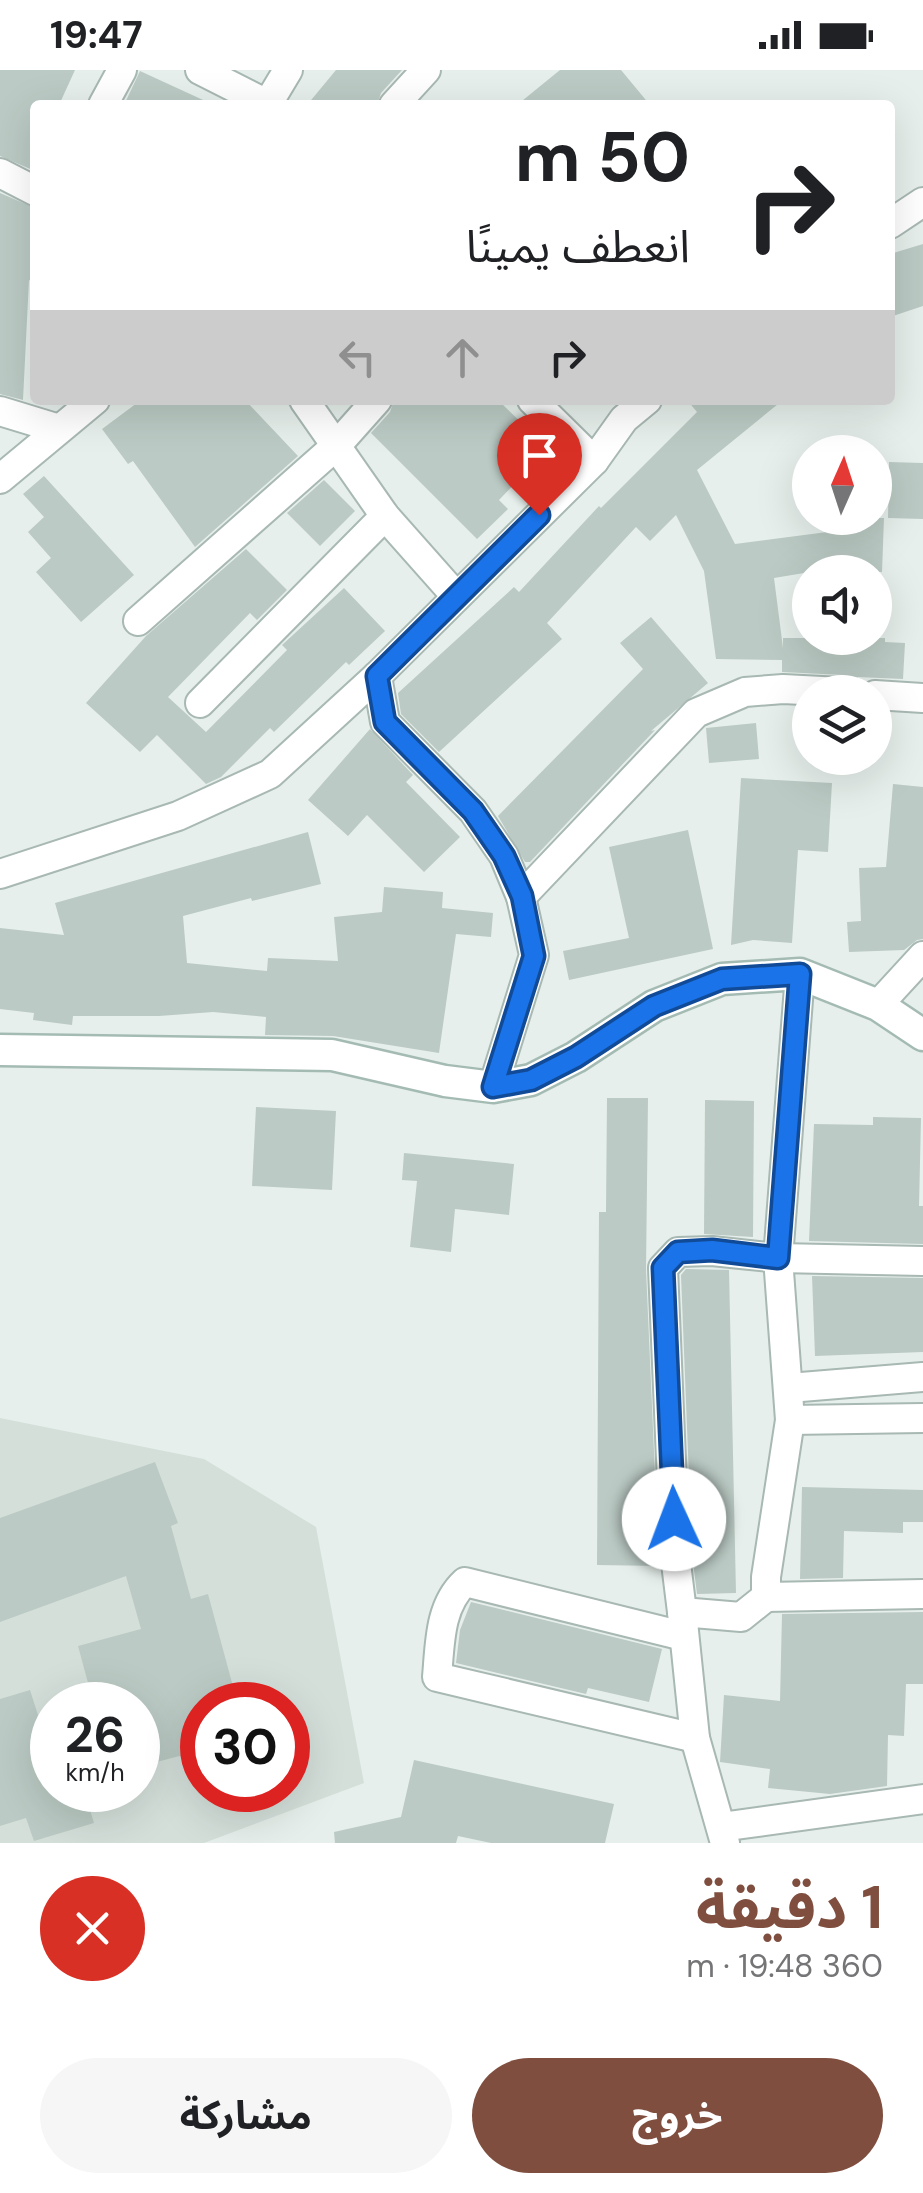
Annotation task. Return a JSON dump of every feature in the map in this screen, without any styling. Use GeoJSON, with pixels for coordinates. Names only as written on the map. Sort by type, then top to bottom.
{"type":"FeatureCollection","features":[{"type":"Feature","properties":{"kind":"main road"},"geometry":{"type":"LineString","coordinates":[[0,1050],[332,1055],[445,1082],[493,1087],[531,1080],[576,1057],[654,1006],[722,979],[800,974],[878,1005],[923,1035]]}},
{"type":"Feature","properties":{"kind":"street"},"geometry":{"type":"LineString","coordinates":[[106,100],[122,70]]}},
{"type":"Feature","properties":{"kind":"street"},"geometry":{"type":"LineString","coordinates":[[200,70],[259,100]]}},
{"type":"Feature","properties":{"kind":"street"},"geometry":{"type":"LineString","coordinates":[[269,100],[288,70]]}},
{"type":"Feature","properties":{"kind":"street"},"geometry":{"type":"LineString","coordinates":[[399,100],[426,70]]}},
{"type":"Feature","properties":{"kind":"street"},"geometry":{"type":"LineString","coordinates":[[0,173],[30,188]]}},
{"type":"Feature","properties":{"kind":"street"},"geometry":{"type":"LineString","coordinates":[[895,221],[923,202]]}},
{"type":"Feature","properties":{"kind":"street"},"geometry":{"type":"LineString","coordinates":[[0,479],[88,405]]}},
{"type":"Feature","properties":{"kind":"street"},"geometry":{"type":"LineString","coordinates":[[308,405],[385,516],[456,596]]}},
{"type":"Feature","properties":{"kind":"street"},"geometry":{"type":"LineString","coordinates":[[138,620],[337,445],[372,405]]}},
{"type":"Feature","properties":{"kind":"street"},"geometry":{"type":"LineString","coordinates":[[537,405],[594,461]]}},
{"type":"Feature","properties":{"kind":"street"},"geometry":{"type":"LineString","coordinates":[[0,874],[178,816],[270,774],[377,676],[594,461],[624,419],[642,405]]}},
{"type":"Feature","properties":{"kind":"street"},"geometry":{"type":"LineString","coordinates":[[0,410],[58,428]]}},
{"type":"Feature","properties":{"kind":"street"},"geometry":{"type":"LineString","coordinates":[[200,703],[385,516]]}},
{"type":"Feature","properties":{"kind":"street"},"geometry":{"type":"LineString","coordinates":[[377,676],[385,722],[473,811],[504,856],[522,896],[534,956],[493,1087]]}},
{"type":"Feature","properties":{"kind":"street"},"geometry":{"type":"LineString","coordinates":[[522,896],[696,714],[746,692],[792,689]]}},
{"type":"Feature","properties":{"kind":"street"},"geometry":{"type":"LineString","coordinates":[[892,696],[923,698]]}},
{"type":"Feature","properties":{"kind":"street"},"geometry":{"type":"LineString","coordinates":[[878,1005],[923,956]]}},
{"type":"Feature","properties":{"kind":"street"},"geometry":{"type":"LineString","coordinates":[[766,1597],[790,1420],[778,1258],[800,974]]}},
{"type":"Feature","properties":{"kind":"street"},"geometry":{"type":"LineString","coordinates":[[923,1261],[778,1258],[712,1250],[678,1252],[663,1268],[682,1624],[696,1738],[723,1835],[923,1799]]}},
{"type":"Feature","properties":{"kind":"street"},"geometry":{"type":"LineString","coordinates":[[789,1388],[923,1377]]}},
{"type":"Feature","properties":{"kind":"street"},"geometry":{"type":"LineString","coordinates":[[790,1420],[923,1418]]}},
{"type":"Feature","properties":{"kind":"street"},"geometry":{"type":"LineString","coordinates":[[696,1738],[437,1677],[440,1635],[451,1594],[465,1582],[682,1624],[742,1618],[766,1597],[923,1594]]}},
{"type":"Feature","properties":{"kind":"shaded area"},"geometry":{"type":"Polygon","coordinates":[[[0,1418],[204,1459],[316,1527],[364,1783],[310,1803],[310,1682],[180,1682],[180,1812],[287,1812],[204,1843],[0,1843],[0,1418]]]}},
{"type":"Feature","properties":{"kind":"building"},"geometry":{"type":"Polygon","coordinates":[[[0,70],[75,70],[61,100],[30,100],[30,169],[0,156],[0,70]]]}},
{"type":"Feature","properties":{"kind":"building"},"geometry":{"type":"Polygon","coordinates":[[[336,70],[402,70],[379,100],[311,100],[336,70]]]}},
{"type":"Feature","properties":{"kind":"building"},"geometry":{"type":"Polygon","coordinates":[[[560,70],[621,70],[646,100],[523,100],[560,70]]]}},
{"type":"Feature","properties":{"kind":"building"},"geometry":{"type":"Polygon","coordinates":[[[140,71],[203,100],[126,100],[140,71]]]}},
{"type":"Feature","properties":{"kind":"building"},"geometry":{"type":"Polygon","coordinates":[[[0,193],[30,206],[30,280],[23,400],[0,394],[0,193]]]}},
{"type":"Feature","properties":{"kind":"building"},"geometry":{"type":"Polygon","coordinates":[[[923,244],[923,306],[895,315],[895,252],[923,244]]]}},
{"type":"Feature","properties":{"kind":"building"},"geometry":{"type":"Polygon","coordinates":[[[134,405],[250,405],[298,456],[195,547],[133,461],[128,464],[102,429],[134,405]]]}},
{"type":"Feature","properties":{"kind":"building"},"geometry":{"type":"Polygon","coordinates":[[[392,405],[503,405],[532,433],[508,463],[521,477],[499,500],[508,509],[477,539],[371,433],[392,405]]]}},
{"type":"Feature","properties":{"kind":"building"},"geometry":{"type":"Polygon","coordinates":[[[691,405],[777,405],[697,470],[735,544],[804,535],[883,535],[883,555],[792,555],[792,575],[774,578],[783,648],[783,638],[792,638],[792,655],[892,655],[892,642],[905,643],[903,679],[892,679],[892,675],[782,672],[782,660],[716,659],[704,571],[676,515],[650,541],[636,527],[547,623],[562,639],[439,752],[401,714],[398,693],[514,587],[519,592],[697,412],[691,405]]]}},
{"type":"Feature","properties":{"kind":"building"},"geometry":{"type":"Polygon","coordinates":[[[892,462],[923,463],[923,519],[892,518],[892,462]]]}},
{"type":"Feature","properties":{"kind":"building"},"geometry":{"type":"Polygon","coordinates":[[[44,476],[134,575],[81,622],[36,572],[51,558],[28,532],[44,517],[23,494],[44,476]]]}},
{"type":"Feature","properties":{"kind":"building"},"geometry":{"type":"Polygon","coordinates":[[[324,480],[355,511],[320,546],[287,513],[324,480]]]}},
{"type":"Feature","properties":{"kind":"building"},"geometry":{"type":"Polygon","coordinates":[[[246,549],[287,590],[257,620],[250,613],[168,697],[206,732],[287,650],[282,645],[344,588],[385,631],[349,665],[346,662],[274,732],[270,728],[221,777],[206,784],[157,735],[140,752],[86,703],[146,636],[246,549]]]}},
{"type":"Feature","properties":{"kind":"building"},"geometry":{"type":"Polygon","coordinates":[[[651,617],[708,683],[651,731],[655,730],[530,862],[525,862],[498,816],[643,669],[620,643],[651,617]]]}},
{"type":"Feature","properties":{"kind":"building"},"geometry":{"type":"Polygon","coordinates":[[[756,723],[759,759],[709,763],[706,728],[756,723]]]}},
{"type":"Feature","properties":{"kind":"building"},"geometry":{"type":"Polygon","coordinates":[[[370,729],[413,775],[406,782],[460,837],[424,872],[367,815],[348,836],[308,800],[370,729]]]}},
{"type":"Feature","properties":{"kind":"building"},"geometry":{"type":"Polygon","coordinates":[[[741,778],[832,783],[828,852],[798,850],[792,943],[753,940],[731,945],[741,778]]]}},
{"type":"Feature","properties":{"kind":"building"},"geometry":{"type":"Polygon","coordinates":[[[893,784],[923,787],[923,939],[904,950],[849,952],[847,922],[861,921],[859,868],[886,867],[893,784]]]}},
{"type":"Feature","properties":{"kind":"building"},"geometry":{"type":"Polygon","coordinates":[[[688,830],[713,949],[569,980],[563,951],[629,938],[609,847],[688,830]]]}},
{"type":"Feature","properties":{"kind":"building"},"geometry":{"type":"Polygon","coordinates":[[[308,832],[321,884],[183,916],[187,963],[267,971],[268,958],[338,961],[334,917],[382,912],[384,887],[443,892],[442,908],[493,913],[491,937],[456,934],[439,1053],[333,1036],[265,1035],[266,1017],[213,1012],[73,1016],[72,1025],[33,1020],[34,1013],[0,1009],[0,928],[64,935],[55,903],[308,832]]]}},
{"type":"Feature","properties":{"kind":"building"},"geometry":{"type":"Polygon","coordinates":[[[607,1098],[648,1098],[646,1269],[659,1566],[597,1565],[599,1212],[606,1212],[607,1098]]]}},
{"type":"Feature","properties":{"kind":"building"},"geometry":{"type":"Polygon","coordinates":[[[705,1100],[754,1101],[753,1237],[704,1234],[705,1100]]]}},
{"type":"Feature","properties":{"kind":"building"},"geometry":{"type":"Polygon","coordinates":[[[256,1107],[336,1111],[332,1190],[252,1186],[256,1107]]]}},
{"type":"Feature","properties":{"kind":"building"},"geometry":{"type":"Polygon","coordinates":[[[873,1117],[921,1118],[919,1206],[923,1206],[923,1244],[809,1241],[814,1124],[873,1125],[873,1117]]]}},
{"type":"Feature","properties":{"kind":"building"},"geometry":{"type":"Polygon","coordinates":[[[404,1153],[514,1164],[509,1215],[455,1209],[451,1252],[410,1247],[417,1181],[402,1180],[404,1153]]]}},
{"type":"Feature","properties":{"kind":"building"},"geometry":{"type":"Polygon","coordinates":[[[686,1269],[729,1270],[736,1593],[697,1594],[681,1275],[686,1269]]]}},
{"type":"Feature","properties":{"kind":"building"},"geometry":{"type":"Polygon","coordinates":[[[812,1276],[923,1278],[923,1352],[815,1356],[812,1276]]]}},
{"type":"Feature","properties":{"kind":"building"},"geometry":{"type":"Polygon","coordinates":[[[155,1462],[178,1523],[171,1526],[191,1599],[208,1594],[232,1682],[180,1682],[180,1756],[160,1761],[160,1682],[88,1682],[78,1646],[141,1629],[126,1576],[0,1622],[0,1518],[155,1462]]]}},
{"type":"Feature","properties":{"kind":"building"},"geometry":{"type":"Polygon","coordinates":[[[802,1487],[923,1490],[923,1522],[903,1522],[903,1533],[844,1531],[843,1578],[800,1579],[802,1487]]]}},
{"type":"Feature","properties":{"kind":"building"},"geometry":{"type":"Polygon","coordinates":[[[471,1602],[662,1649],[649,1702],[588,1688],[586,1694],[456,1663],[460,1630],[471,1602]]]}},
{"type":"Feature","properties":{"kind":"building"},"geometry":{"type":"Polygon","coordinates":[[[923,1612],[923,1684],[906,1684],[904,1736],[888,1735],[887,1786],[830,1794],[768,1788],[770,1769],[720,1762],[724,1695],[780,1701],[782,1614],[923,1612]]]}},
{"type":"Feature","properties":{"kind":"building"},"geometry":{"type":"Polygon","coordinates":[[[30,1690],[30,1812],[91,1812],[94,1823],[34,1841],[26,1818],[0,1826],[0,1699],[30,1690]]]}},
{"type":"Feature","properties":{"kind":"building"},"geometry":{"type":"Polygon","coordinates":[[[414,1760],[614,1804],[605,1843],[491,1843],[458,1836],[456,1843],[335,1843],[334,1832],[401,1817],[414,1760]]]}},
{"type":"Feature","properties":{"kind":"route"},"geometry":{"type":"LineString","coordinates":[[539,515],[377,676],[385,722],[473,811],[504,856],[522,896],[534,956],[493,1087],[531,1080],[576,1057],[654,1006],[722,979],[800,974],[778,1258],[712,1250],[678,1252],[663,1268],[674,1519]]}}]}
